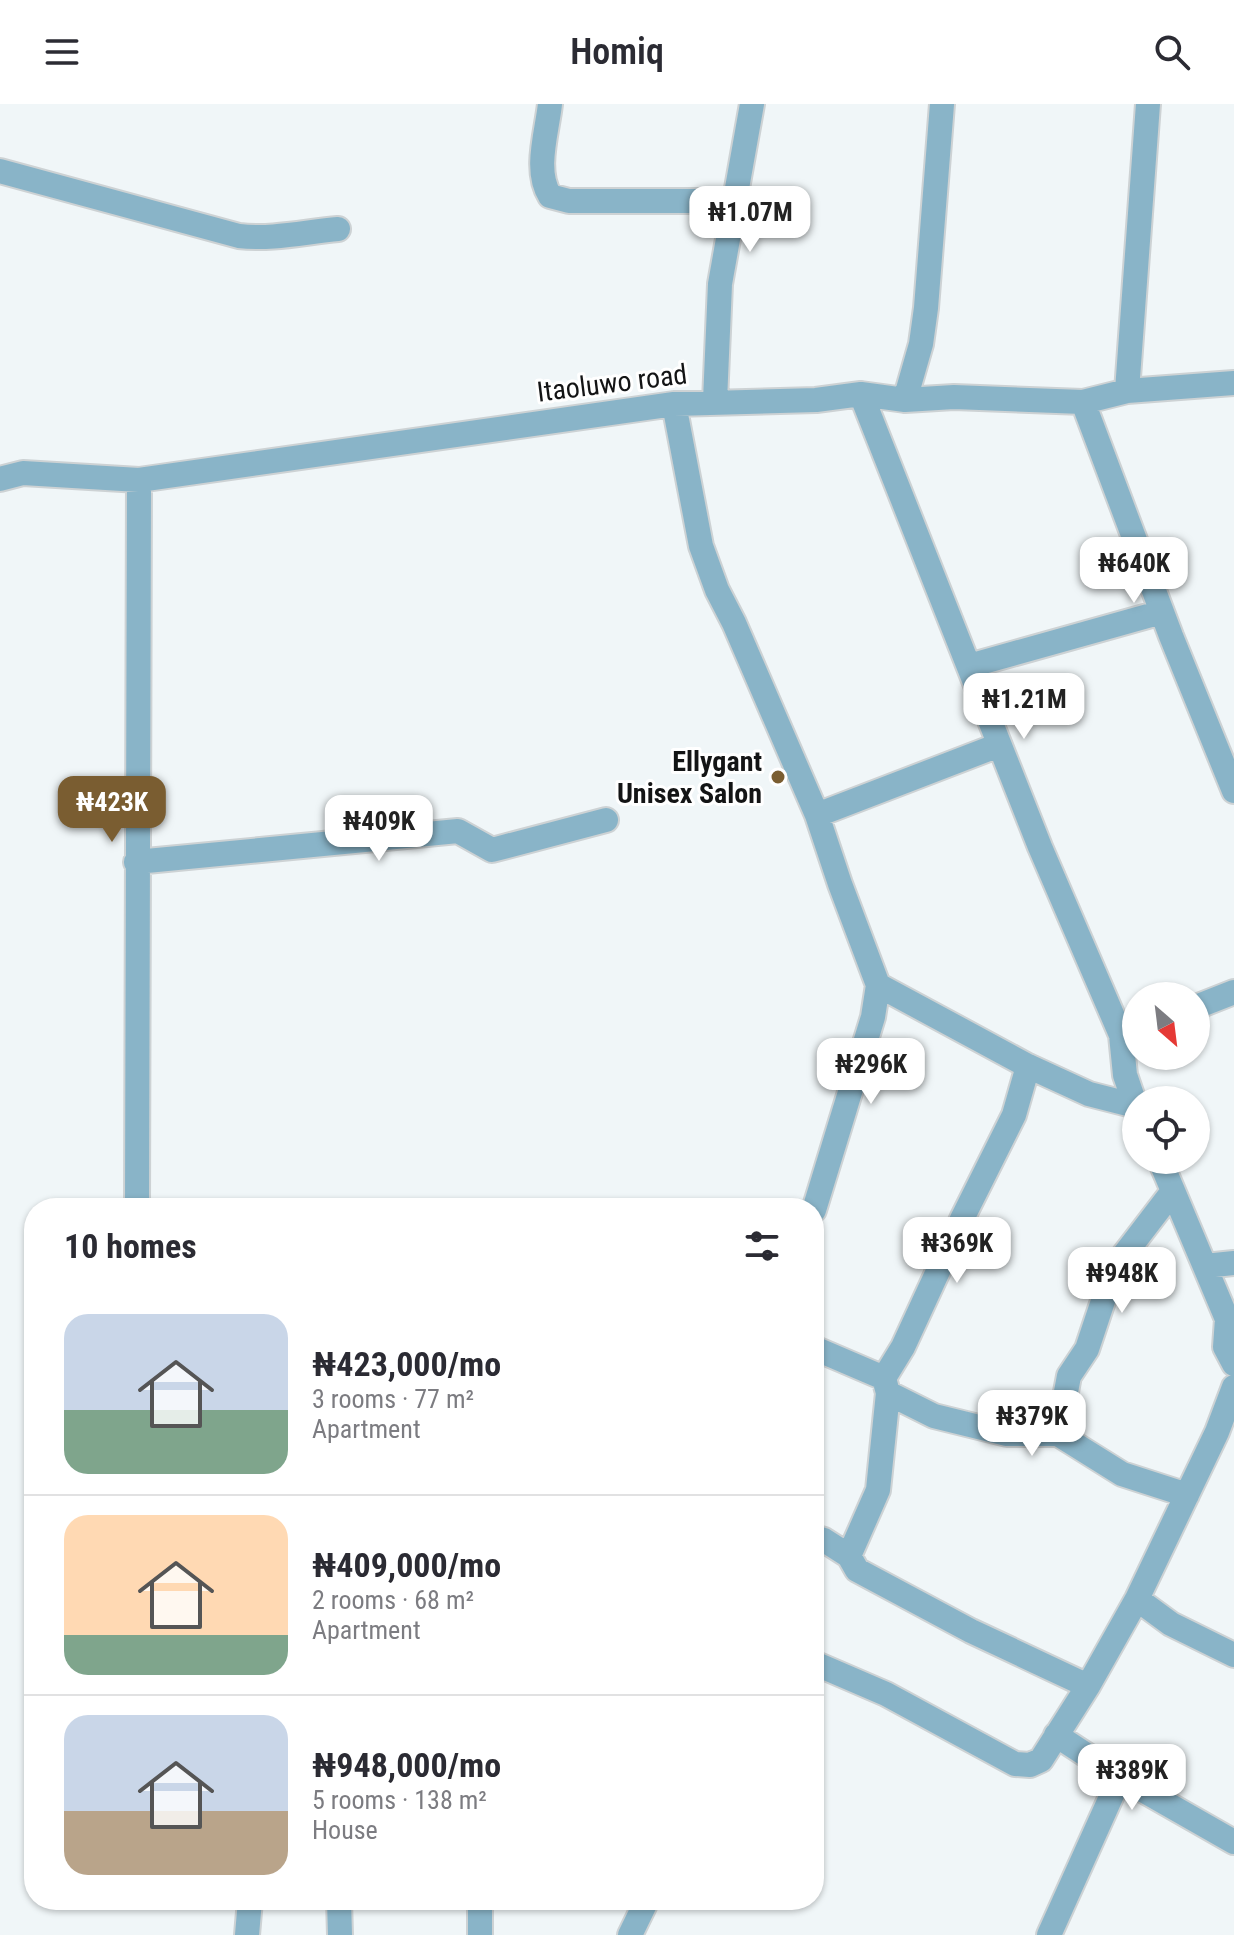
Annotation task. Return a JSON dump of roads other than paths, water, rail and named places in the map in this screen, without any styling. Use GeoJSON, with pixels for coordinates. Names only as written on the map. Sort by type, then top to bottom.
{"type":"FeatureCollection","features":[{"type":"Feature","properties":{"kind":"street"},"geometry":{"type":"LineString","coordinates":[[550,104],[542,174],[550,196],[569,201],[734,201]]}},
{"type":"Feature","properties":{"kind":"street"},"geometry":{"type":"LineString","coordinates":[[715,401],[720,284],[752,104]]}},
{"type":"Feature","properties":{"kind":"street"},"geometry":{"type":"LineString","coordinates":[[905,400],[921,344],[926,308],[942,104]]}},
{"type":"Feature","properties":{"kind":"street"},"geometry":{"type":"LineString","coordinates":[[1127,391],[1148,104]]}},
{"type":"Feature","properties":{"kind":"street"},"geometry":{"type":"LineString","coordinates":[[0,171],[239,236],[262,239],[281,234],[338,229]]}},
{"type":"Feature","properties":{"kind":"street","name":"Itaoluwo road"},"geometry":{"type":"LineString","coordinates":[[0,479],[23,473],[139,480],[674,404],[816,400],[861,394],[905,400],[954,397],[1083,402],[1127,391],[1234,383]]}},
{"type":"Feature","properties":{"kind":"street"},"geometry":{"type":"LineString","coordinates":[[861,394],[1040,847],[1122,1017]]}},
{"type":"Feature","properties":{"kind":"street"},"geometry":{"type":"LineString","coordinates":[[1083,402],[1162,612],[1232,774]]}},
{"type":"Feature","properties":{"kind":"street"},"geometry":{"type":"LineString","coordinates":[[674,404],[701,546],[717,590],[817,815],[878,985],[873,1017],[818,1198]]}},
{"type":"Feature","properties":{"kind":"street"},"geometry":{"type":"LineString","coordinates":[[137,1198],[139,480]]}},
{"type":"Feature","properties":{"kind":"street"},"geometry":{"type":"LineString","coordinates":[[969,666],[1162,612]]}},
{"type":"Feature","properties":{"kind":"street"},"geometry":{"type":"LineString","coordinates":[[817,815],[999,745]]}},
{"type":"Feature","properties":{"kind":"street"},"geometry":{"type":"LineString","coordinates":[[136,862],[458,831],[492,850],[606,820]]}},
{"type":"Feature","properties":{"kind":"street"},"geometry":{"type":"LineString","coordinates":[[878,985],[1028,1066],[1089,1094],[1122,1102]]}},
{"type":"Feature","properties":{"kind":"street"},"geometry":{"type":"LineString","coordinates":[[1210,1001],[1234,992]]}},
{"type":"Feature","properties":{"kind":"street"},"geometry":{"type":"LineString","coordinates":[[849,1556],[878,1490],[886,1386],[963,1217],[1014,1115],[1028,1066]]}},
{"type":"Feature","properties":{"kind":"street"},"geometry":{"type":"LineString","coordinates":[[1166,1174],[1227,1319],[1225,1347],[1234,1364]]}},
{"type":"Feature","properties":{"kind":"street"},"geometry":{"type":"LineString","coordinates":[[1058,1434],[1069,1376],[1087,1349],[1114,1268],[1173,1191]]}},
{"type":"Feature","properties":{"kind":"street"},"geometry":{"type":"LineString","coordinates":[[1205,1266],[1234,1263]]}},
{"type":"Feature","properties":{"kind":"street"},"geometry":{"type":"LineString","coordinates":[[824,1353],[934,1416],[1007,1434],[1058,1434],[1122,1474],[1187,1495]]}},
{"type":"Feature","properties":{"kind":"street"},"geometry":{"type":"LineString","coordinates":[[824,1667],[886,1694],[1015,1764],[1030,1765],[1041,1760],[1088,1686],[1137,1599],[1187,1495],[1226,1436],[1234,1387]]}},
{"type":"Feature","properties":{"kind":"street"},"geometry":{"type":"LineString","coordinates":[[824,1540],[849,1556],[857,1570],[919,1604],[1088,1686]]}},
{"type":"Feature","properties":{"kind":"street"},"geometry":{"type":"LineString","coordinates":[[1137,1599],[1171,1624],[1234,1655]]}},
{"type":"Feature","properties":{"kind":"street"},"geometry":{"type":"LineString","coordinates":[[1056,1735],[1120,1777],[1234,1842]]}},
{"type":"Feature","properties":{"kind":"street"},"geometry":{"type":"LineString","coordinates":[[1053,1934],[1120,1777]]}},
{"type":"Feature","properties":{"kind":"street"},"geometry":{"type":"LineString","coordinates":[[247,1935],[249,1910]]}},
{"type":"Feature","properties":{"kind":"street"},"geometry":{"type":"LineString","coordinates":[[339,1910],[340,1935]]}},
{"type":"Feature","properties":{"kind":"street"},"geometry":{"type":"LineString","coordinates":[[480,1910],[480,1935]]}},
{"type":"Feature","properties":{"kind":"street"},"geometry":{"type":"LineString","coordinates":[[630,1935],[642,1910]]}},
{"type":"Feature","properties":{"kind":"place","name":"Ellygant Unisex Salon"},"geometry":{"type":"Point","coordinates":[778,777]}}]}
